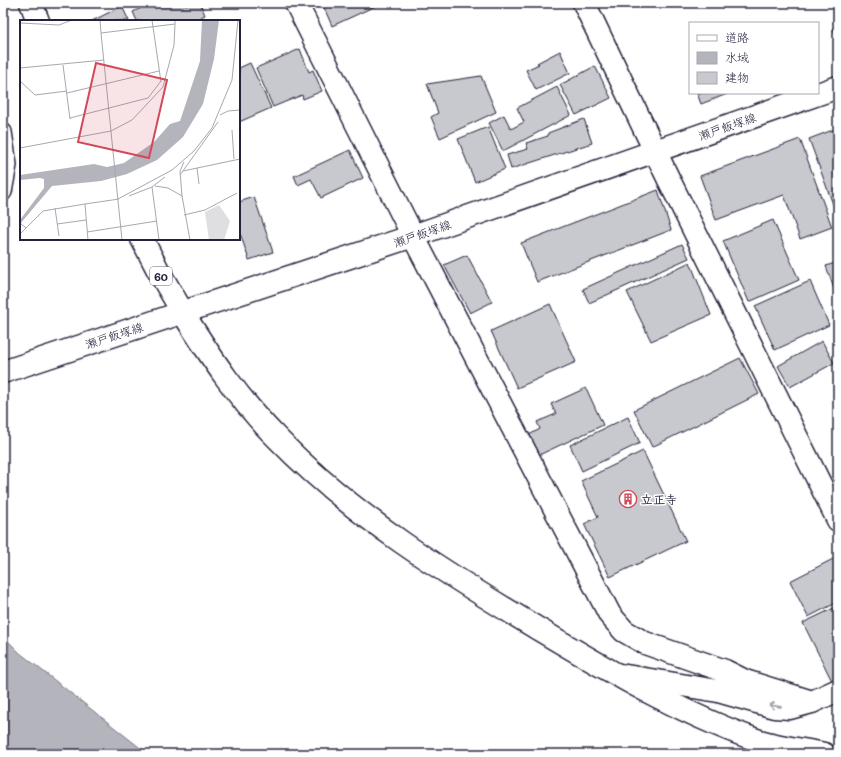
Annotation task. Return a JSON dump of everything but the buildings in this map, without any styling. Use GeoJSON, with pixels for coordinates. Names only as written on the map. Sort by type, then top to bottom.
{"type":"FeatureCollection","features":[{"type":"Feature","properties":{"kind":"street"},"geometry":{"type":"LineString","coordinates":[[31,3],[38,20]]}},
{"type":"Feature","properties":{"kind":"street"},"geometry":{"type":"LineString","coordinates":[[296,3],[414,236],[610,615],[624,631],[645,643],[725,671],[745,681],[812,702]]}},
{"type":"Feature","properties":{"kind":"street"},"geometry":{"type":"LineString","coordinates":[[584,3],[655,151],[838,520]]}},
{"type":"Feature","properties":{"kind":"street","name":"瀬戸飯塚線"},"geometry":{"type":"LineString","coordinates":[[819,94],[838,87]]}},
{"type":"Feature","properties":{"kind":"street","name":"瀬戸飯塚線"},"geometry":{"type":"LineString","coordinates":[[3,372],[414,236],[818,94]]}},
{"type":"Feature","properties":{"kind":"street","name":"60"},"geometry":{"type":"LineString","coordinates":[[142,240],[158,272],[183,312]]}},
{"type":"Feature","properties":{"kind":"street"},"geometry":{"type":"LineString","coordinates":[[183,312],[209,354],[238,393],[274,436],[307,468],[341,497],[430,561],[614,674],[703,719],[756,740],[824,754]]}},
{"type":"Feature","properties":{"kind":"street"},"geometry":{"type":"LineString","coordinates":[[614,674],[718,691],[774,707],[790,708],[812,702],[838,690]]}},
{"type":"Feature","properties":{"kind":"lane"},"geometry":{"type":"LineString","coordinates":[[3,132],[8,164],[6,186],[3,192]]}},
{"type":"Feature","properties":{"kind":"water"},"geometry":{"type":"Polygon","coordinates":[[[3,636],[20,653],[148,754],[3,754],[3,636]]]}},
{"type":"Feature","properties":{"kind":"place","name":"立正寺"},"geometry":{"type":"Point","coordinates":[628,499]}}]}
